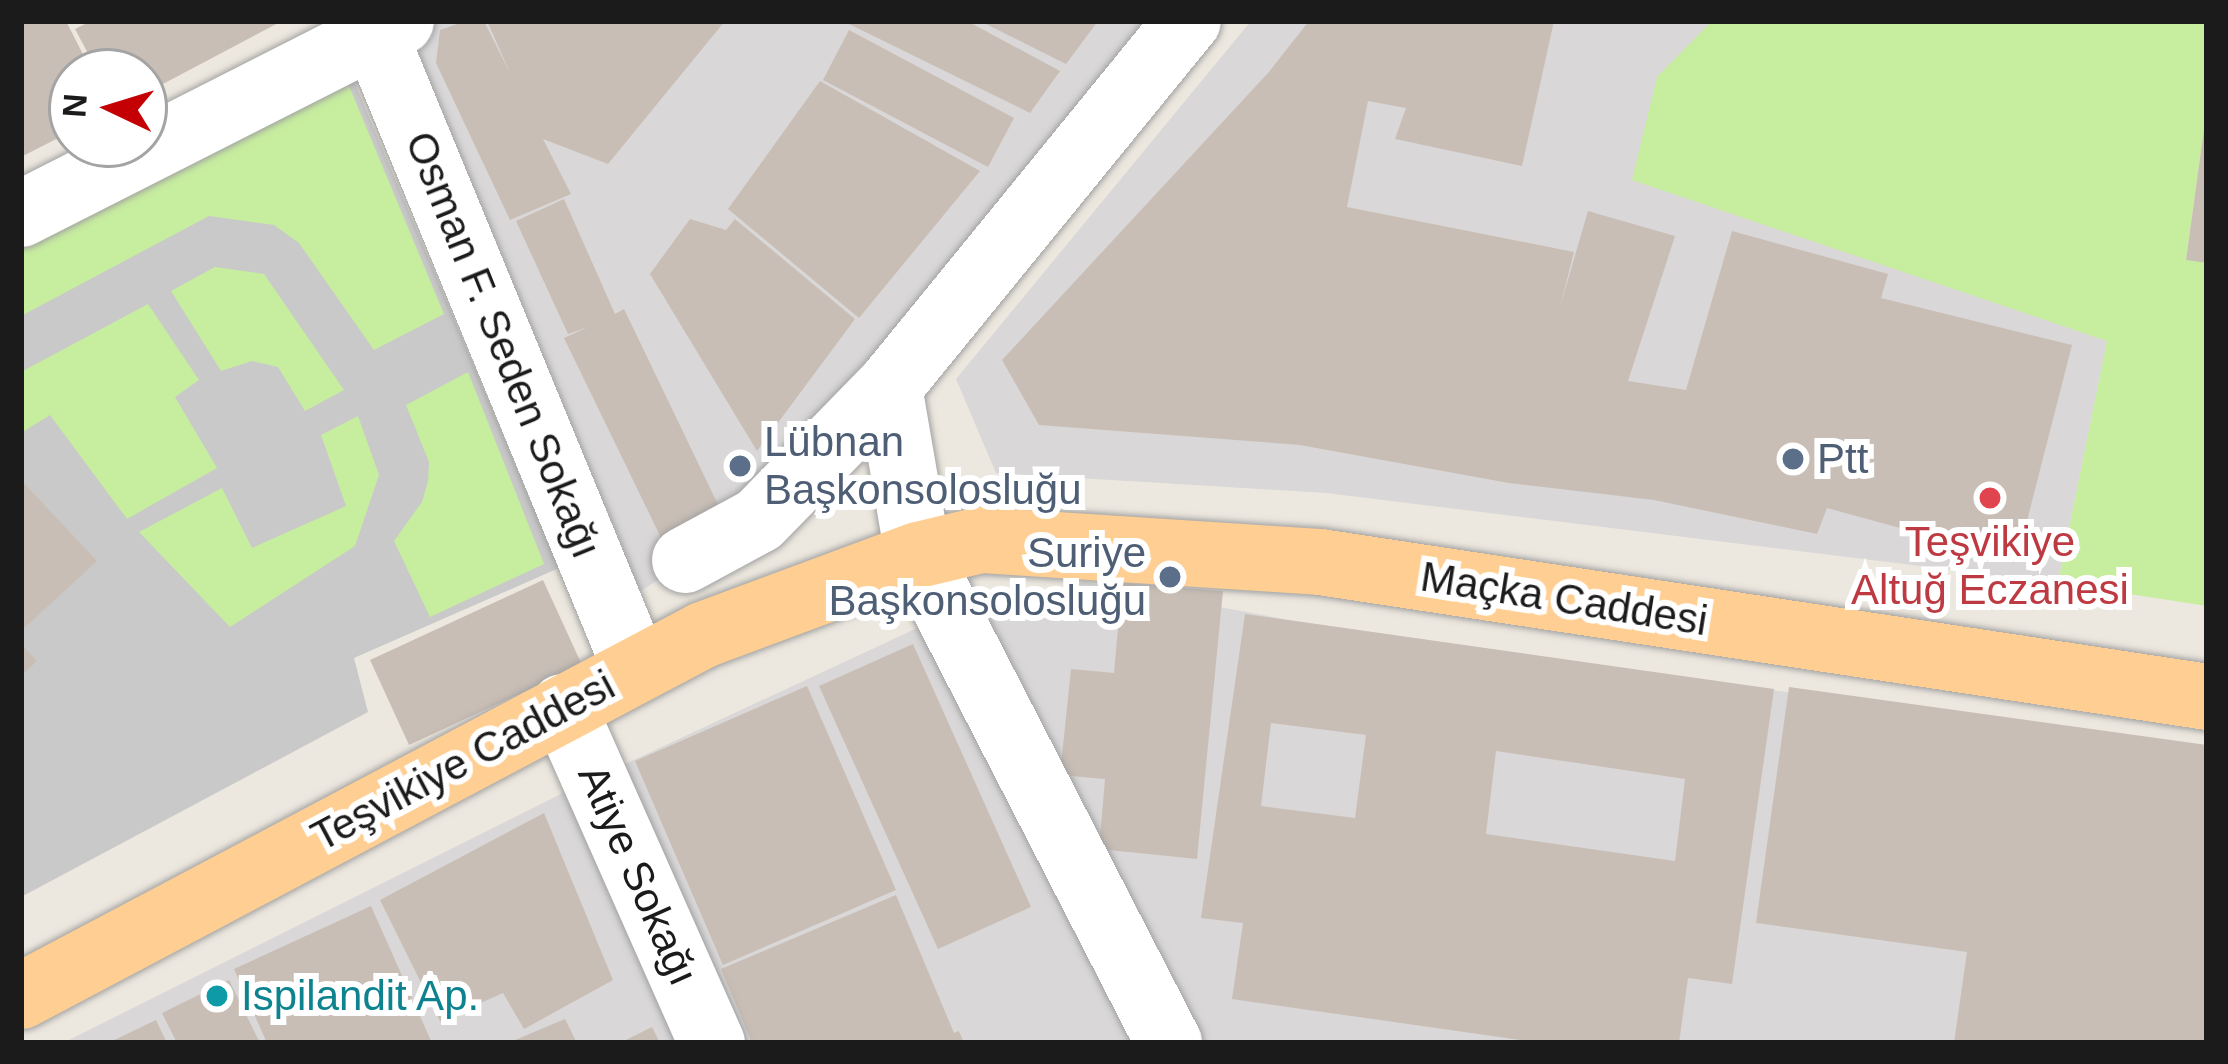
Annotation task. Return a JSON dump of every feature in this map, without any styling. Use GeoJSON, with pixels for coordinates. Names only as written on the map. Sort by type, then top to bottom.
{"type":"FeatureCollection","features":[{"type":"Feature","properties":{"kind":"main road","name":"Maçka Caddesi"},"geometry":{"type":"LineString","coordinates":[[918,555],[981,540],[1320,562],[2207,697]]}},
{"type":"Feature","properties":{"kind":"main road","name":"Teşvikiye Caddesi"},"geometry":{"type":"LineString","coordinates":[[21,996],[704,635],[918,555]]}},
{"type":"Feature","properties":{"kind":"street"},"geometry":{"type":"LineString","coordinates":[[685,560],[759,520],[890,387],[1188,21]]}},
{"type":"Feature","properties":{"kind":"street"},"geometry":{"type":"LineString","coordinates":[[21,214],[382,26]]}},
{"type":"Feature","properties":{"kind":"street","name":"Osman F. Seden Sokağı"},"geometry":{"type":"LineString","coordinates":[[382,26],[636,669]]}},
{"type":"Feature","properties":{"kind":"street"},"geometry":{"type":"LineString","coordinates":[[890,387],[918,555],[1169,1043]]}},
{"type":"Feature","properties":{"kind":"street","name":"Atiye Sokağı"},"geometry":{"type":"LineString","coordinates":[[563,707],[712,1043]]}},
{"type":"Feature","properties":{"kind":"shaded area"},"geometry":{"type":"Polygon","coordinates":[[[367,21],[1180,21],[756,517],[611,610],[367,21]]]}},
{"type":"Feature","properties":{"kind":"shaded area"},"geometry":{"type":"Polygon","coordinates":[[[1251,21],[2172,21],[2058,583],[1326,493],[996,473],[956,379],[1251,21]]]}},
{"type":"Feature","properties":{"kind":"shaded area"},"geometry":{"type":"Polygon","coordinates":[[[350,72],[559,568],[354,658],[368,712],[21,897],[21,244],[350,72]]]}},
{"type":"Feature","properties":{"kind":"shaded area"},"geometry":{"type":"Polygon","coordinates":[[[1084,582],[1289,620],[2207,753],[2207,1043],[63,1043],[567,791],[956,610],[1084,582]]]}},
{"type":"Feature","properties":{"kind":"green space"},"geometry":{"type":"Polygon","coordinates":[[[1712,21],[2207,21],[2207,108],[2186,259],[2207,263],[2207,606],[2058,583],[2107,341],[1632,180],[1657,77],[1712,21]]]}},
{"type":"Feature","properties":{"kind":"green space"},"geometry":{"type":"Polygon","coordinates":[[[347,81],[444,314],[374,350],[299,243],[274,225],[209,216],[21,316],[21,250],[347,81]]]}},
{"type":"Feature","properties":{"kind":"green space"},"geometry":{"type":"Polygon","coordinates":[[[215,267],[264,274],[344,390],[305,411],[278,367],[252,361],[221,371],[171,291],[215,267]]]}},
{"type":"Feature","properties":{"kind":"green space"},"geometry":{"type":"Polygon","coordinates":[[[148,304],[199,380],[175,397],[217,468],[127,519],[50,415],[21,433],[21,372],[148,304]]]}},
{"type":"Feature","properties":{"kind":"green space"},"geometry":{"type":"Polygon","coordinates":[[[468,372],[544,564],[430,617],[394,541],[422,502],[428,481],[429,462],[406,405],[468,372]]]}},
{"type":"Feature","properties":{"kind":"green space"},"geometry":{"type":"Polygon","coordinates":[[[358,416],[379,475],[355,546],[230,627],[139,532],[222,488],[252,548],[346,506],[321,435],[358,416]]]}},
{"type":"Feature","properties":{"kind":"building"},"geometry":{"type":"Polygon","coordinates":[[[21,21],[66,21],[80,48],[48,48],[48,143],[21,157],[21,21]]]}},
{"type":"Feature","properties":{"kind":"building"},"geometry":{"type":"Polygon","coordinates":[[[91,21],[282,21],[168,81],[168,48],[85,48],[75,29],[91,21]]]}},
{"type":"Feature","properties":{"kind":"building"},"geometry":{"type":"Polygon","coordinates":[[[466,21],[484,21],[511,75],[487,21],[725,21],[608,164],[543,139],[571,194],[510,220],[436,63],[440,30],[466,21]]]}},
{"type":"Feature","properties":{"kind":"building"},"geometry":{"type":"Polygon","coordinates":[[[843,21],[967,21],[1060,71],[1030,113],[843,21]]]}},
{"type":"Feature","properties":{"kind":"building"},"geometry":{"type":"Polygon","coordinates":[[[980,21],[1098,21],[1066,64],[980,21]]]}},
{"type":"Feature","properties":{"kind":"building"},"geometry":{"type":"Polygon","coordinates":[[[1309,21],[1554,21],[1522,166],[1395,139],[1406,108],[1368,101],[1347,207],[1574,252],[1560,307],[1588,211],[1675,236],[1628,381],[1686,390],[1732,231],[1888,274],[1881,298],[2072,345],[2017,560],[1827,508],[1817,534],[1654,500],[1509,483],[1300,445],[1039,425],[1002,360],[1268,73],[1309,21]]]}},
{"type":"Feature","properties":{"kind":"building"},"geometry":{"type":"Polygon","coordinates":[[[849,30],[1014,118],[988,167],[823,80],[849,30]]]}},
{"type":"Feature","properties":{"kind":"building"},"geometry":{"type":"Polygon","coordinates":[[[820,81],[980,171],[859,318],[728,209],[820,81]]]}},
{"type":"Feature","properties":{"kind":"building"},"geometry":{"type":"Polygon","coordinates":[[[2207,129],[2207,263],[2186,260],[2207,129]]]}},
{"type":"Feature","properties":{"kind":"building"},"geometry":{"type":"Polygon","coordinates":[[[564,199],[615,314],[624,309],[724,517],[665,546],[564,338],[588,327],[568,334],[516,221],[564,199]]]}},
{"type":"Feature","properties":{"kind":"building"},"geometry":{"type":"Polygon","coordinates":[[[690,219],[726,230],[735,219],[855,319],[757,451],[650,274],[690,219]]]}},
{"type":"Feature","properties":{"kind":"building"},"geometry":{"type":"Polygon","coordinates":[[[21,480],[97,561],[21,631],[21,480]]]}},
{"type":"Feature","properties":{"kind":"building"},"geometry":{"type":"Polygon","coordinates":[[[543,580],[582,665],[409,745],[370,660],[543,580]]]}},
{"type":"Feature","properties":{"kind":"building"},"geometry":{"type":"Polygon","coordinates":[[[1122,583],[1223,591],[1197,859],[1099,849],[1105,779],[1060,775],[1071,669],[1114,673],[1122,583]]]}},
{"type":"Feature","properties":{"kind":"building"},"geometry":{"type":"Polygon","coordinates":[[[1245,614],[1774,689],[1732,984],[1688,978],[1679,1043],[1541,1043],[1232,999],[1243,923],[1201,918],[1245,614]],[[1271,723],[1261,806],[1355,818],[1366,735],[1271,723]],[[1496,751],[1486,834],[1675,861],[1685,779],[1496,751]]]}},
{"type":"Feature","properties":{"kind":"building"},"geometry":{"type":"Polygon","coordinates":[[[21,644],[37,661],[21,676],[21,644]]]}},
{"type":"Feature","properties":{"kind":"building"},"geometry":{"type":"Polygon","coordinates":[[[913,644],[1031,907],[938,949],[819,686],[913,644]]]}},
{"type":"Feature","properties":{"kind":"building"},"geometry":{"type":"Polygon","coordinates":[[[807,686],[896,890],[723,965],[635,761],[807,686]]]}},
{"type":"Feature","properties":{"kind":"building"},"geometry":{"type":"Polygon","coordinates":[[[1789,687],[2207,745],[2207,1043],[1954,1043],[1967,952],[1756,923],[1789,687]]]}},
{"type":"Feature","properties":{"kind":"building"},"geometry":{"type":"Polygon","coordinates":[[[544,813],[613,980],[524,1029],[503,993],[440,1021],[380,900],[544,813]]]}},
{"type":"Feature","properties":{"kind":"building"},"geometry":{"type":"Polygon","coordinates":[[[896,895],[954,1033],[959,1031],[964,1043],[752,1043],[721,969],[896,895]]]}},
{"type":"Feature","properties":{"kind":"building"},"geometry":{"type":"Polygon","coordinates":[[[371,906],[432,1043],[267,1043],[234,969],[371,906]]]}},
{"type":"Feature","properties":{"kind":"building","name":"Ispilandit Ap."},"geometry":{"type":"Polygon","coordinates":[[[229,980],[260,1043],[177,1043],[162,1013],[229,980]]]}},
{"type":"Feature","properties":{"kind":"building"},"geometry":{"type":"Polygon","coordinates":[[[565,1019],[577,1043],[508,1043],[565,1019]]]}},
{"type":"Feature","properties":{"kind":"building"},"geometry":{"type":"Polygon","coordinates":[[[156,1020],[167,1043],[108,1043],[156,1020]]]}},
{"type":"Feature","properties":{"kind":"building"},"geometry":{"type":"Polygon","coordinates":[[[652,1027],[660,1043],[620,1043],[652,1027]]]}},
{"type":"Feature","properties":{"kind":"place","name":"Ptt"},"geometry":{"type":"Point","coordinates":[1793,459]}},
{"type":"Feature","properties":{"kind":"place","name":"Lübnan Başkonsolosluğu"},"geometry":{"type":"Point","coordinates":[740,466]}},
{"type":"Feature","properties":{"kind":"place","name":"Teşvikiye Altuğ Eczanesi"},"geometry":{"type":"Point","coordinates":[1990,498]}},
{"type":"Feature","properties":{"kind":"place","name":"Suriye Başkonsolosluğu"},"geometry":{"type":"Point","coordinates":[1170,577]}},
{"type":"Feature","properties":{"kind":"place","name":"Ispilandit Ap."},"geometry":{"type":"Point","coordinates":[217,996]}}]}
